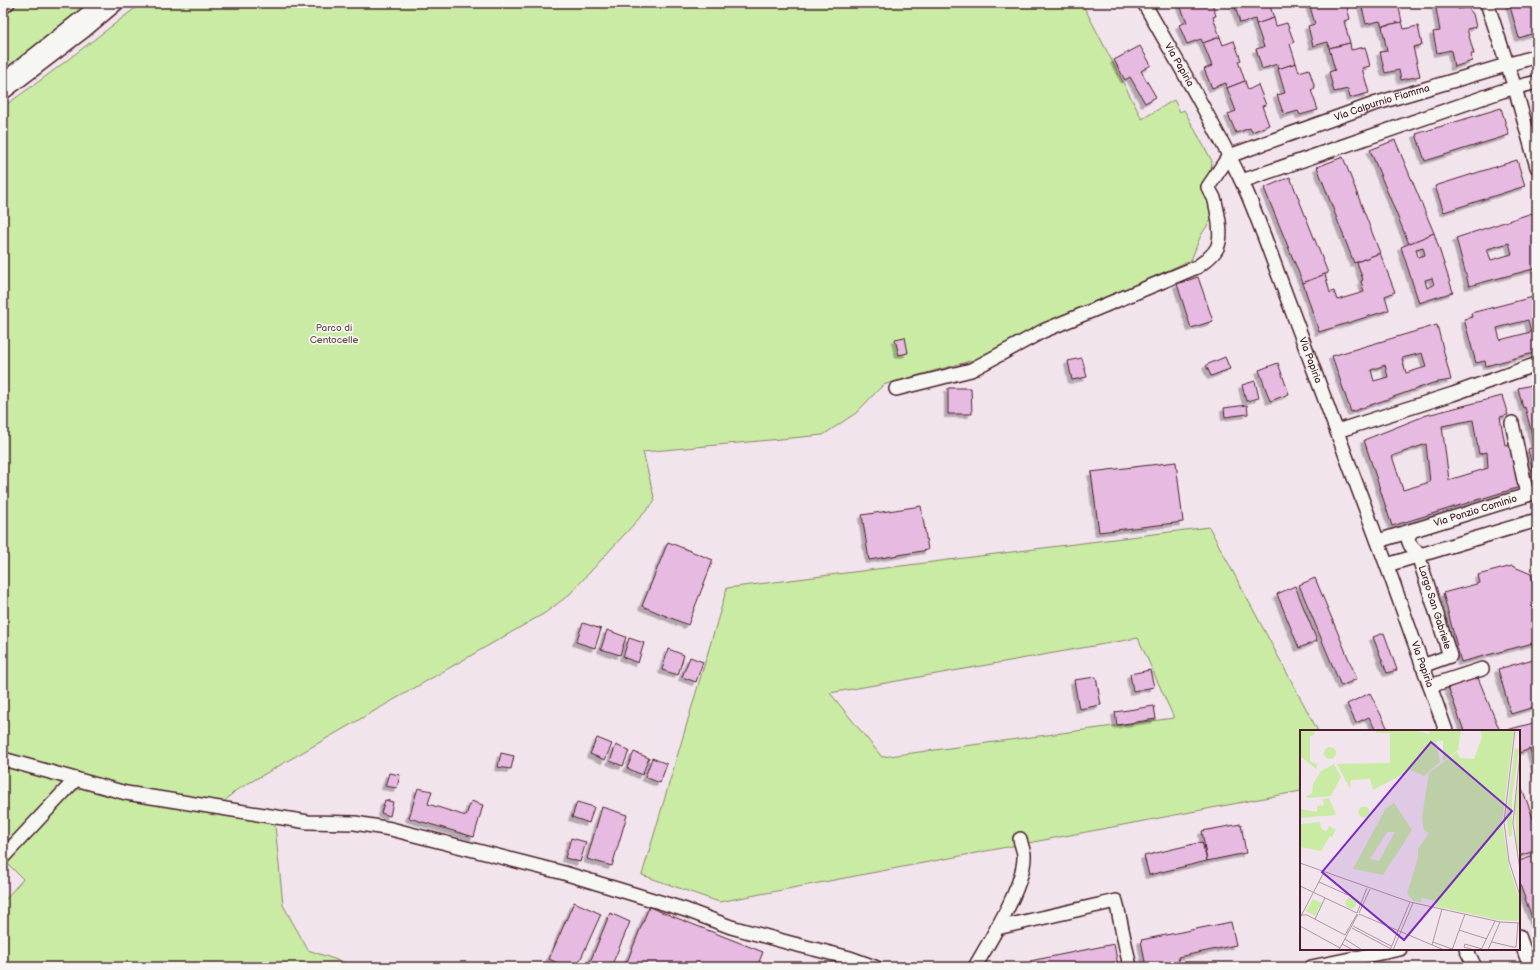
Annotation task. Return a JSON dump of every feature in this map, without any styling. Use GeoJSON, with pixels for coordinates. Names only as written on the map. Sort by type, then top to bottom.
{"type":"FeatureCollection","features":[{"type":"Feature","properties":{"kind":"main road"},"geometry":{"type":"LineString","coordinates":[[3,91],[83,30],[115,3]]}},
{"type":"Feature","properties":{"kind":"street"},"geometry":{"type":"LineString","coordinates":[[3,7],[8,3]]}},
{"type":"Feature","properties":{"kind":"street"},"geometry":{"type":"LineString","coordinates":[[3,80],[100,3]]}},
{"type":"Feature","properties":{"kind":"street","name":"Via Papiria"},"geometry":{"type":"LineString","coordinates":[[1144,3],[1242,181],[1387,565],[1446,730]]}},
{"type":"Feature","properties":{"kind":"street"},"geometry":{"type":"LineString","coordinates":[[1487,3],[1515,88],[1537,167]]}},
{"type":"Feature","properties":{"kind":"street","name":"Via Calpurnio Fiamma"},"geometry":{"type":"LineString","coordinates":[[1229,156],[1374,104],[1537,56]]}},
{"type":"Feature","properties":{"kind":"street"},"geometry":{"type":"LineString","coordinates":[[1242,181],[1502,91],[1537,82]]}},
{"type":"Feature","properties":{"kind":"street"},"geometry":{"type":"LineString","coordinates":[[896,389],[971,370],[1043,331],[1197,267],[1210,256],[1217,247],[1220,237],[1215,200],[1208,187],[1229,156]]}},
{"type":"Feature","properties":{"kind":"street"},"geometry":{"type":"LineString","coordinates":[[1337,431],[1453,394],[1537,364]]}},
{"type":"Feature","properties":{"kind":"street"},"geometry":{"type":"LineString","coordinates":[[1512,423],[1532,493]]}},
{"type":"Feature","properties":{"kind":"street","name":"Via Ponzio Cominio"},"geometry":{"type":"LineString","coordinates":[[1378,541],[1532,493]]}},
{"type":"Feature","properties":{"kind":"street"},"geometry":{"type":"LineString","coordinates":[[1387,565],[1537,520]]}},
{"type":"Feature","properties":{"kind":"street"},"geometry":{"type":"LineString","coordinates":[[1413,530],[1408,536],[1408,542],[1412,549],[1420,554]]}},
{"type":"Feature","properties":{"kind":"street","name":"Largo San Gabriele"},"geometry":{"type":"LineString","coordinates":[[1420,554],[1450,656],[1422,666]]}},
{"type":"Feature","properties":{"kind":"street"},"geometry":{"type":"LineString","coordinates":[[1430,686],[1482,669]]}},
{"type":"Feature","properties":{"kind":"street"},"geometry":{"type":"LineString","coordinates":[[3,759],[126,793],[308,822],[355,823],[391,829],[564,873],[686,910],[732,927],[790,944],[850,958],[875,967]]}},
{"type":"Feature","properties":{"kind":"street"},"geometry":{"type":"LineString","coordinates":[[3,857],[76,779]]}},
{"type":"Feature","properties":{"kind":"street"},"geometry":{"type":"LineString","coordinates":[[975,967],[1006,913],[1022,871],[1024,853],[1020,839]]}},
{"type":"Feature","properties":{"kind":"street"},"geometry":{"type":"LineString","coordinates":[[997,928],[1116,901],[1130,967]]}},
{"type":"Feature","properties":{"kind":"street"},"geometry":{"type":"LineString","coordinates":[[1520,938],[1531,960]]}},
{"type":"Feature","properties":{"kind":"street"},"geometry":{"type":"LineString","coordinates":[[1311,967],[1395,950]]}},
{"type":"Feature","properties":{"kind":"street"},"geometry":{"type":"LineString","coordinates":[[1466,950],[1475,967]]}},
{"type":"Feature","properties":{"kind":"green space"},"geometry":{"type":"Polygon","coordinates":[[[12,3],[92,3],[3,71],[3,10],[12,3]]]}},
{"type":"Feature","properties":{"kind":"green space","name":"Parco di Centocelle"},"geometry":{"type":"Polygon","coordinates":[[[142,3],[1082,3],[1142,119],[1174,100],[1180,112],[1184,110],[1212,161],[1208,196],[1211,220],[1201,235],[1191,260],[1062,315],[977,359],[883,385],[856,413],[823,435],[643,452],[655,501],[569,595],[545,613],[235,791],[223,803],[106,783],[3,754],[3,107],[142,3]]]}},
{"type":"Feature","properties":{"kind":"green space"},"geometry":{"type":"Polygon","coordinates":[[[1209,527],[1317,730],[1300,730],[1300,791],[719,902],[642,875],[727,588],[1209,527]],[[1138,638],[830,693],[882,757],[1174,718],[1138,638]]]}},
{"type":"Feature","properties":{"kind":"green space"},"geometry":{"type":"Polygon","coordinates":[[[3,765],[61,781],[61,787],[3,850],[3,765]]]}},
{"type":"Feature","properties":{"kind":"green space"},"geometry":{"type":"Polygon","coordinates":[[[83,787],[275,825],[283,905],[308,950],[357,967],[3,967],[3,902],[23,879],[6,862],[62,798],[83,787]]]}},
{"type":"Feature","properties":{"kind":"building"},"geometry":{"type":"Polygon","coordinates":[[[1179,3],[1212,3],[1216,16],[1213,17],[1220,37],[1203,43],[1201,39],[1187,44],[1179,25],[1187,22],[1179,3]]]}},
{"type":"Feature","properties":{"kind":"building"},"geometry":{"type":"Polygon","coordinates":[[[1234,3],[1269,3],[1274,18],[1256,24],[1255,19],[1240,23],[1234,3]]]}},
{"type":"Feature","properties":{"kind":"building"},"geometry":{"type":"Polygon","coordinates":[[[1309,3],[1346,3],[1350,19],[1344,21],[1350,43],[1329,48],[1328,42],[1313,46],[1308,26],[1315,24],[1309,3]]]}},
{"type":"Feature","properties":{"kind":"building"},"geometry":{"type":"Polygon","coordinates":[[[1361,3],[1398,3],[1402,22],[1382,26],[1380,21],[1366,24],[1361,3]]]}},
{"type":"Feature","properties":{"kind":"building"},"geometry":{"type":"Polygon","coordinates":[[[1435,3],[1457,3],[1457,4],[1436,8],[1435,3]]]}},
{"type":"Feature","properties":{"kind":"building"},"geometry":{"type":"Polygon","coordinates":[[[1509,3],[1537,3],[1537,32],[1519,38],[1509,3]]]}},
{"type":"Feature","properties":{"kind":"building"},"geometry":{"type":"Polygon","coordinates":[[[1457,4],[1458,9],[1468,8],[1473,14],[1476,27],[1467,29],[1474,54],[1471,54],[1472,61],[1454,67],[1451,50],[1437,53],[1433,32],[1440,31],[1436,8],[1457,4]]]}},
{"type":"Feature","properties":{"kind":"building"},"geometry":{"type":"Polygon","coordinates":[[[1274,18],[1276,26],[1287,23],[1294,42],[1290,44],[1296,63],[1278,69],[1277,64],[1262,69],[1256,49],[1264,47],[1256,24],[1274,18]]]}},
{"type":"Feature","properties":{"kind":"building"},"geometry":{"type":"Polygon","coordinates":[[[1402,22],[1404,29],[1418,26],[1422,45],[1413,47],[1420,76],[1401,80],[1399,70],[1385,73],[1380,52],[1387,51],[1382,26],[1402,22]]]}},
{"type":"Feature","properties":{"kind":"building"},"geometry":{"type":"Polygon","coordinates":[[[1220,37],[1223,45],[1234,41],[1241,60],[1238,61],[1245,81],[1227,88],[1226,83],[1212,88],[1204,69],[1212,66],[1203,43],[1220,37]]]}},
{"type":"Feature","properties":{"kind":"building"},"geometry":{"type":"Polygon","coordinates":[[[1350,43],[1351,50],[1365,47],[1370,66],[1362,68],[1369,93],[1350,98],[1348,89],[1334,92],[1329,72],[1335,70],[1329,48],[1350,43]]]}},
{"type":"Feature","properties":{"kind":"building"},"geometry":{"type":"Polygon","coordinates":[[[1140,46],[1151,65],[1141,71],[1156,97],[1145,103],[1130,77],[1125,80],[1114,60],[1140,46]]]}},
{"type":"Feature","properties":{"kind":"building"},"geometry":{"type":"Polygon","coordinates":[[[1296,63],[1299,72],[1309,69],[1315,88],[1311,90],[1318,110],[1300,115],[1298,111],[1284,115],[1277,95],[1285,93],[1278,69],[1296,63]]]}},
{"type":"Feature","properties":{"kind":"building"},"geometry":{"type":"Polygon","coordinates":[[[1245,81],[1248,90],[1258,85],[1266,105],[1262,106],[1269,125],[1252,132],[1250,128],[1236,133],[1228,114],[1236,111],[1227,88],[1245,81]]]}},
{"type":"Feature","properties":{"kind":"building"},"geometry":{"type":"Polygon","coordinates":[[[1501,108],[1509,135],[1425,161],[1416,134],[1501,108]]]}},
{"type":"Feature","properties":{"kind":"building"},"geometry":{"type":"Polygon","coordinates":[[[1395,140],[1434,233],[1409,244],[1370,150],[1395,140]]]}},
{"type":"Feature","properties":{"kind":"building"},"geometry":{"type":"Polygon","coordinates":[[[1343,157],[1380,253],[1354,263],[1317,167],[1343,157]]]}},
{"type":"Feature","properties":{"kind":"building"},"geometry":{"type":"Polygon","coordinates":[[[1517,160],[1525,186],[1444,212],[1435,186],[1517,160]]]}},
{"type":"Feature","properties":{"kind":"building"},"geometry":{"type":"Polygon","coordinates":[[[1290,177],[1328,273],[1303,283],[1264,188],[1290,177]]]}},
{"type":"Feature","properties":{"kind":"building"},"geometry":{"type":"Polygon","coordinates":[[[1532,213],[1537,230],[1537,268],[1469,286],[1456,238],[1532,213]],[[1509,243],[1487,249],[1491,260],[1512,254],[1509,243]]]}},
{"type":"Feature","properties":{"kind":"building"},"geometry":{"type":"Polygon","coordinates":[[[1434,233],[1453,292],[1419,303],[1401,247],[1434,233]],[[1423,247],[1416,249],[1418,257],[1425,255],[1423,247]],[[1432,278],[1425,280],[1427,288],[1434,285],[1432,278]]]}},
{"type":"Feature","properties":{"kind":"building"},"geometry":{"type":"Polygon","coordinates":[[[1380,253],[1395,292],[1385,296],[1389,310],[1319,332],[1303,283],[1325,274],[1330,293],[1334,291],[1337,300],[1364,292],[1361,281],[1363,280],[1357,262],[1380,253]]]}},
{"type":"Feature","properties":{"kind":"building"},"geometry":{"type":"Polygon","coordinates":[[[1198,277],[1213,321],[1191,328],[1177,284],[1198,277]]]}},
{"type":"Feature","properties":{"kind":"building"},"geometry":{"type":"Polygon","coordinates":[[[1537,296],[1537,352],[1486,366],[1485,361],[1476,363],[1464,319],[1472,317],[1471,313],[1537,296]],[[1528,320],[1497,328],[1500,340],[1531,332],[1528,320]]]}},
{"type":"Feature","properties":{"kind":"building"},"geometry":{"type":"Polygon","coordinates":[[[1437,325],[1451,380],[1433,383],[1351,412],[1332,356],[1437,325]],[[1422,353],[1402,358],[1406,373],[1426,367],[1422,353]],[[1385,365],[1371,370],[1374,381],[1388,377],[1385,365]]]}},
{"type":"Feature","properties":{"kind":"building"},"geometry":{"type":"Polygon","coordinates":[[[905,337],[908,353],[899,355],[895,339],[905,337]]]}},
{"type":"Feature","properties":{"kind":"building"},"geometry":{"type":"Polygon","coordinates":[[[1225,357],[1230,369],[1211,376],[1206,365],[1225,357]]]}},
{"type":"Feature","properties":{"kind":"building"},"geometry":{"type":"Polygon","coordinates":[[[1082,358],[1087,377],[1072,380],[1068,361],[1082,358]]]}},
{"type":"Feature","properties":{"kind":"building"},"geometry":{"type":"Polygon","coordinates":[[[1278,363],[1289,394],[1270,401],[1259,370],[1278,363]]]}},
{"type":"Feature","properties":{"kind":"building"},"geometry":{"type":"Polygon","coordinates":[[[1255,381],[1259,398],[1246,401],[1242,385],[1255,381]]]}},
{"type":"Feature","properties":{"kind":"building"},"geometry":{"type":"Polygon","coordinates":[[[1537,384],[1537,478],[1535,479],[1528,449],[1535,447],[1525,407],[1523,408],[1518,388],[1537,384]]]}},
{"type":"Feature","properties":{"kind":"building"},"geometry":{"type":"Polygon","coordinates":[[[948,388],[971,388],[972,414],[948,414],[948,388]]]}},
{"type":"Feature","properties":{"kind":"building"},"geometry":{"type":"Polygon","coordinates":[[[1502,396],[1508,415],[1500,417],[1505,445],[1511,444],[1520,487],[1392,526],[1364,440],[1427,415],[1502,396]],[[1473,420],[1442,426],[1449,480],[1488,468],[1487,452],[1479,454],[1473,420]],[[1426,444],[1392,456],[1403,490],[1430,482],[1426,444]]]}},
{"type":"Feature","properties":{"kind":"building"},"geometry":{"type":"Polygon","coordinates":[[[1247,405],[1248,414],[1225,417],[1224,408],[1247,405]]]}},
{"type":"Feature","properties":{"kind":"building"},"geometry":{"type":"Polygon","coordinates":[[[1176,462],[1183,522],[1099,532],[1091,472],[1176,462]]]}},
{"type":"Feature","properties":{"kind":"building"},"geometry":{"type":"Polygon","coordinates":[[[921,506],[928,550],[869,560],[862,515],[921,506]]]}},
{"type":"Feature","properties":{"kind":"building"},"geometry":{"type":"Polygon","coordinates":[[[668,542],[713,560],[688,625],[642,606],[668,542]]]}},
{"type":"Feature","properties":{"kind":"building"},"geometry":{"type":"Polygon","coordinates":[[[1512,566],[1531,574],[1537,596],[1537,642],[1461,662],[1443,593],[1480,583],[1478,575],[1512,566]]]}},
{"type":"Feature","properties":{"kind":"building"},"geometry":{"type":"Polygon","coordinates":[[[1315,578],[1357,679],[1341,686],[1299,585],[1315,578]]]}},
{"type":"Feature","properties":{"kind":"building"},"geometry":{"type":"Polygon","coordinates":[[[1295,586],[1317,641],[1299,648],[1277,594],[1295,586]]]}},
{"type":"Feature","properties":{"kind":"building"},"geometry":{"type":"Polygon","coordinates":[[[583,623],[601,629],[595,648],[576,642],[583,623]]]}},
{"type":"Feature","properties":{"kind":"building"},"geometry":{"type":"Polygon","coordinates":[[[607,630],[626,637],[620,655],[601,649],[607,630]]]}},
{"type":"Feature","properties":{"kind":"building"},"geometry":{"type":"Polygon","coordinates":[[[1384,633],[1397,670],[1387,673],[1373,637],[1384,633]]]}},
{"type":"Feature","properties":{"kind":"building"},"geometry":{"type":"Polygon","coordinates":[[[629,638],[644,643],[638,663],[623,657],[629,638]]]}},
{"type":"Feature","properties":{"kind":"building"},"geometry":{"type":"Polygon","coordinates":[[[668,649],[684,655],[678,675],[662,670],[668,649]]]}},
{"type":"Feature","properties":{"kind":"building"},"geometry":{"type":"Polygon","coordinates":[[[690,657],[703,662],[696,682],[682,677],[690,657]]]}},
{"type":"Feature","properties":{"kind":"building"},"geometry":{"type":"Polygon","coordinates":[[[1537,658],[1537,706],[1511,714],[1498,669],[1537,658]]]}},
{"type":"Feature","properties":{"kind":"building"},"geometry":{"type":"Polygon","coordinates":[[[1150,670],[1154,687],[1133,691],[1130,674],[1150,670]]]}},
{"type":"Feature","properties":{"kind":"building"},"geometry":{"type":"Polygon","coordinates":[[[1476,673],[1500,730],[1464,730],[1447,684],[1476,673]]]}},
{"type":"Feature","properties":{"kind":"building"},"geometry":{"type":"Polygon","coordinates":[[[1096,677],[1101,705],[1079,709],[1074,680],[1096,677]]]}},
{"type":"Feature","properties":{"kind":"building"},"geometry":{"type":"Polygon","coordinates":[[[1370,693],[1388,730],[1376,730],[1369,717],[1356,723],[1347,704],[1370,693]]]}},
{"type":"Feature","properties":{"kind":"building"},"geometry":{"type":"Polygon","coordinates":[[[1154,706],[1156,719],[1117,725],[1115,712],[1154,706]]]}},
{"type":"Feature","properties":{"kind":"building"},"geometry":{"type":"Polygon","coordinates":[[[1537,722],[1537,774],[1530,749],[1520,753],[1520,730],[1507,730],[1537,722]]]}},
{"type":"Feature","properties":{"kind":"building"},"geometry":{"type":"Polygon","coordinates":[[[597,738],[612,744],[605,760],[590,754],[597,738]]]}},
{"type":"Feature","properties":{"kind":"building"},"geometry":{"type":"Polygon","coordinates":[[[616,745],[629,751],[623,766],[610,761],[616,745]]]}},
{"type":"Feature","properties":{"kind":"building"},"geometry":{"type":"Polygon","coordinates":[[[634,752],[649,758],[642,775],[627,768],[634,752]]]}},
{"type":"Feature","properties":{"kind":"building"},"geometry":{"type":"Polygon","coordinates":[[[501,753],[514,756],[511,769],[498,767],[501,753]]]}},
{"type":"Feature","properties":{"kind":"building"},"geometry":{"type":"Polygon","coordinates":[[[652,758],[667,764],[660,783],[645,777],[652,758]]]}},
{"type":"Feature","properties":{"kind":"building"},"geometry":{"type":"Polygon","coordinates":[[[389,773],[400,775],[397,788],[385,786],[389,773]]]}},
{"type":"Feature","properties":{"kind":"building"},"geometry":{"type":"Polygon","coordinates":[[[1520,783],[1537,829],[1537,850],[1520,856],[1520,783]]]}},
{"type":"Feature","properties":{"kind":"building"},"geometry":{"type":"Polygon","coordinates":[[[418,788],[432,791],[428,804],[466,816],[471,801],[483,805],[474,837],[409,818],[418,788]]]}},
{"type":"Feature","properties":{"kind":"building"},"geometry":{"type":"Polygon","coordinates":[[[385,800],[393,802],[390,816],[381,813],[385,800]]]}},
{"type":"Feature","properties":{"kind":"building"},"geometry":{"type":"Polygon","coordinates":[[[577,802],[594,807],[589,823],[572,817],[577,802]]]}},
{"type":"Feature","properties":{"kind":"building"},"geometry":{"type":"Polygon","coordinates":[[[602,807],[627,815],[612,866],[587,859],[602,807]]]}},
{"type":"Feature","properties":{"kind":"building"},"geometry":{"type":"Polygon","coordinates":[[[1241,824],[1246,853],[1207,861],[1202,831],[1241,824]]]}},
{"type":"Feature","properties":{"kind":"building"},"geometry":{"type":"Polygon","coordinates":[[[571,838],[586,842],[580,862],[565,858],[571,838]]]}},
{"type":"Feature","properties":{"kind":"building"},"geometry":{"type":"Polygon","coordinates":[[[1202,842],[1207,861],[1149,875],[1144,856],[1202,842]]]}},
{"type":"Feature","properties":{"kind":"building"},"geometry":{"type":"Polygon","coordinates":[[[1537,855],[1537,931],[1520,885],[1520,861],[1537,855]]]}},
{"type":"Feature","properties":{"kind":"building"},"geometry":{"type":"Polygon","coordinates":[[[574,902],[601,914],[577,967],[566,967],[549,959],[574,902]]]}},
{"type":"Feature","properties":{"kind":"building"},"geometry":{"type":"Polygon","coordinates":[[[649,907],[763,952],[757,967],[625,967],[649,907]]]}},
{"type":"Feature","properties":{"kind":"building"},"geometry":{"type":"Polygon","coordinates":[[[610,913],[630,922],[611,967],[588,967],[610,913]]]}},
{"type":"Feature","properties":{"kind":"building"},"geometry":{"type":"Polygon","coordinates":[[[1231,922],[1236,945],[1178,957],[1180,967],[1146,967],[1141,940],[1231,922]]]}},
{"type":"Feature","properties":{"kind":"building"},"geometry":{"type":"Polygon","coordinates":[[[1114,944],[1118,965],[1107,967],[1032,967],[1030,961],[1114,944]]]}}]}
